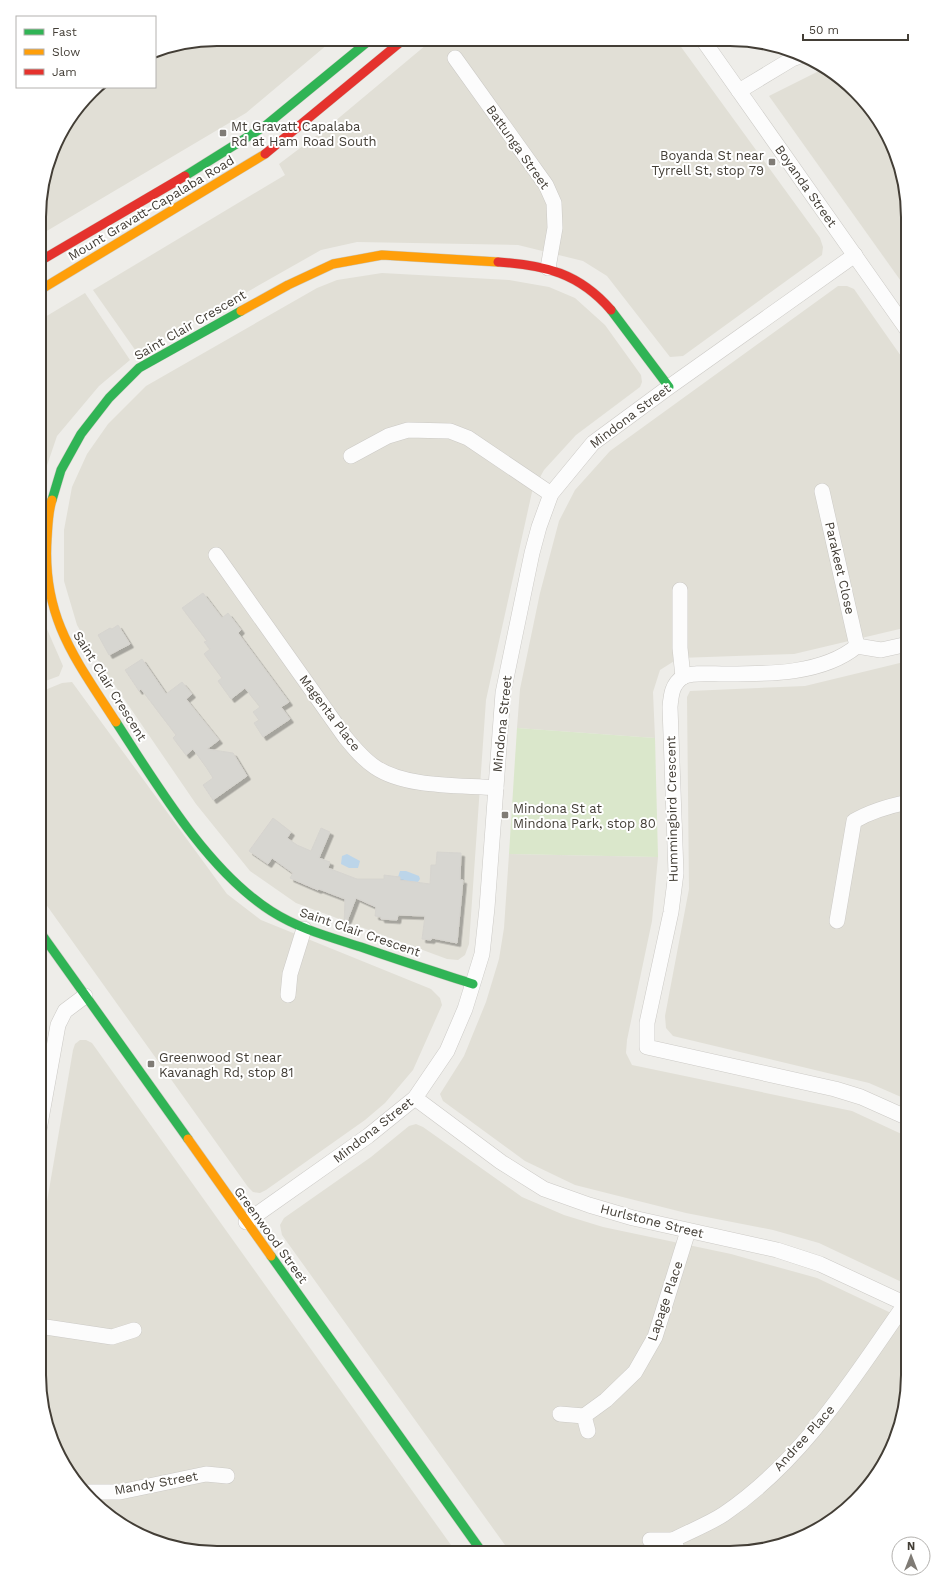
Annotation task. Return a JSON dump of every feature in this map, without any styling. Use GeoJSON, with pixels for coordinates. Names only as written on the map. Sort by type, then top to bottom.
{"type":"FeatureCollection","features":[{"type":"Feature","properties":{"kind":"main road","name":"Mount Gravatt-Capalaba Road"},"geometry":{"type":"LineString","coordinates":[[46,257],[182,178],[265,126],[363,46]]}},
{"type":"Feature","properties":{"kind":"main road","name":"Mount Gravatt-Capalaba Road"},"geometry":{"type":"LineString","coordinates":[[46,286],[250,164],[271,149],[396,46]]}},
{"type":"Feature","properties":{"kind":"main road","name":"Saint Clair Crescent"},"geometry":{"type":"LineString","coordinates":[[473,984],[304,929],[271,911],[239,887],[203,848],[146,768],[73,656],[62,634],[50,600],[46,555],[49,510],[61,470],[81,434],[109,398],[139,368],[288,285],[333,264],[382,255],[524,264],[548,268],[586,286],[602,299],[624,324],[669,387]]}},
{"type":"Feature","properties":{"kind":"main road","name":"Greenwood Street"},"geometry":{"type":"LineString","coordinates":[[46,941],[478,1546]]}},
{"type":"Feature","properties":{"kind":"street","name":"Boyanda Street"},"geometry":{"type":"LineString","coordinates":[[706,46],[901,321]]}},
{"type":"Feature","properties":{"kind":"street","name":"Battunga Street"},"geometry":{"type":"LineString","coordinates":[[456,58],[546,185],[554,203],[555,228],[548,268]]}},
{"type":"Feature","properties":{"kind":"street"},"geometry":{"type":"LineString","coordinates":[[739,91],[794,58]]}},
{"type":"Feature","properties":{"kind":"street","name":"Mindona Street"},"geometry":{"type":"LineString","coordinates":[[246,1222],[368,1136],[415,1098],[446,1051],[473,984],[482,954],[488,908],[503,694],[538,527],[551,494],[578,459],[593,443],[855,255]]}},
{"type":"Feature","properties":{"kind":"street"},"geometry":{"type":"LineString","coordinates":[[351,456],[388,436],[408,430],[450,431],[468,438],[551,494]]}},
{"type":"Feature","properties":{"kind":"street","name":"Parakeet Close"},"geometry":{"type":"LineString","coordinates":[[822,491],[857,646]]}},
{"type":"Feature","properties":{"kind":"street","name":"Magenta Place"},"geometry":{"type":"LineString","coordinates":[[216,555],[345,737],[359,754],[376,768],[394,777],[431,784],[496,788]]}},
{"type":"Feature","properties":{"kind":"street"},"geometry":{"type":"LineString","coordinates":[[680,590],[680,648],[683,677],[701,674],[767,674],[795,670],[836,660],[857,646],[881,650],[901,646]]}},
{"type":"Feature","properties":{"kind":"street","name":"Hummingbird Crescent"},"geometry":{"type":"LineString","coordinates":[[683,677],[672,690],[670,707],[676,873],[671,912],[647,1023],[647,1047],[835,1089],[861,1097],[901,1115]]}},
{"type":"Feature","properties":{"kind":"street"},"geometry":{"type":"LineString","coordinates":[[837,921],[854,821],[888,806],[901,803]]}},
{"type":"Feature","properties":{"kind":"street"},"geometry":{"type":"LineString","coordinates":[[288,995],[290,974],[304,929]]}},
{"type":"Feature","properties":{"kind":"street"},"geometry":{"type":"LineString","coordinates":[[46,1091],[58,1025],[65,1011],[85,996]]}},
{"type":"Feature","properties":{"kind":"street","name":"Hurlstone Street"},"geometry":{"type":"LineString","coordinates":[[415,1098],[501,1162],[544,1189],[589,1205],[633,1218],[777,1250],[820,1264],[901,1303]]}},
{"type":"Feature","properties":{"kind":"street","name":"Lapage Place"},"geometry":{"type":"LineString","coordinates":[[584,1416],[606,1400],[635,1372],[655,1337],[688,1231]]}},
{"type":"Feature","properties":{"kind":"street","name":"Andree Place"},"geometry":{"type":"LineString","coordinates":[[650,1540],[676,1546],[724,1514],[761,1484],[804,1442],[824,1419],[901,1312]]}},
{"type":"Feature","properties":{"kind":"street"},"geometry":{"type":"LineString","coordinates":[[46,1327],[112,1337],[134,1330]]}},
{"type":"Feature","properties":{"kind":"street"},"geometry":{"type":"LineString","coordinates":[[560,1414],[584,1416],[588,1431]]}},
{"type":"Feature","properties":{"kind":"street","name":"Mandy Street"},"geometry":{"type":"LineString","coordinates":[[92,1492],[120,1492],[206,1474],[227,1476]]}},
{"type":"Feature","properties":{"kind":"shaded area"},"geometry":{"type":"Polygon","coordinates":[[[206,46],[326,46],[246,113],[46,231],[47,195],[59,152],[81,113],[104,88],[156,88],[156,57],[184,49],[206,46]]]}},
{"type":"Feature","properties":{"kind":"shaded area"},"geometry":{"type":"Polygon","coordinates":[[[425,46],[680,46],[820,238],[823,247],[822,255],[683,356],[670,357],[607,276],[583,261],[518,245],[357,242],[321,250],[138,354],[93,290],[285,175],[279,164],[328,127],[425,46]]]}},
{"type":"Feature","properties":{"kind":"shaded area"},"geometry":{"type":"Polygon","coordinates":[[[819,71],[843,88],[866,113],[888,152],[898,184],[901,206],[901,281],[769,96],[819,71]]]}},
{"type":"Feature","properties":{"kind":"shaded area"},"geometry":{"type":"Polygon","coordinates":[[[382,273],[509,280],[549,287],[575,298],[605,325],[641,375],[642,382],[640,387],[576,435],[544,470],[532,492],[486,700],[469,944],[465,955],[458,960],[447,959],[296,903],[250,871],[196,804],[94,655],[77,625],[64,581],[64,530],[72,487],[87,454],[108,424],[146,386],[317,288],[337,280],[382,273]]]}},
{"type":"Feature","properties":{"kind":"shaded area"},"geometry":{"type":"Polygon","coordinates":[[[838,286],[847,286],[854,289],[901,356],[901,629],[794,654],[679,658],[660,670],[653,692],[655,738],[517,728],[520,689],[540,593],[559,521],[575,490],[610,451],[838,286]]]}},
{"type":"Feature","properties":{"kind":"shaded area"},"geometry":{"type":"Polygon","coordinates":[[[85,293],[130,360],[99,386],[57,436],[46,468],[46,316],[85,293]]]}},
{"type":"Feature","properties":{"kind":"shaded area"},"geometry":{"type":"Polygon","coordinates":[[[46,627],[63,666],[59,676],[46,681],[46,627]]]}},
{"type":"Feature","properties":{"kind":"shaded area"},"geometry":{"type":"Polygon","coordinates":[[[901,663],[901,1097],[869,1083],[673,1036],[666,1028],[665,1016],[689,889],[687,697],[690,691],[805,686],[901,663]]]}},
{"type":"Feature","properties":{"kind":"shaded area"},"geometry":{"type":"Polygon","coordinates":[[[72,682],[227,894],[261,920],[431,989],[440,998],[442,1005],[413,1070],[385,1103],[365,1120],[260,1193],[253,1192],[248,1187],[46,904],[46,690],[62,683],[72,682]]]}},
{"type":"Feature","properties":{"kind":"shaded area"},"geometry":{"type":"Polygon","coordinates":[[[509,854],[658,857],[652,921],[627,1040],[626,1053],[632,1065],[852,1111],[901,1134],[901,1282],[819,1243],[773,1230],[686,1213],[575,1185],[525,1161],[443,1101],[440,1094],[464,1056],[486,1002],[499,959],[504,928],[509,854]]]}},
{"type":"Feature","properties":{"kind":"shaded area"},"geometry":{"type":"Polygon","coordinates":[[[80,1040],[86,1040],[92,1043],[452,1546],[195,1545],[162,1537],[131,1523],[104,1504],[81,1479],[64,1451],[55,1430],[49,1408],[46,1386],[46,1207],[75,1044],[80,1040]]]}},
{"type":"Feature","properties":{"kind":"shaded area"},"geometry":{"type":"Polygon","coordinates":[[[416,1124],[423,1127],[522,1197],[564,1215],[603,1227],[731,1254],[817,1278],[901,1318],[901,1386],[898,1408],[892,1430],[883,1451],[859,1488],[843,1504],[816,1523],[785,1537],[752,1545],[506,1546],[282,1235],[280,1225],[284,1218],[371,1157],[409,1126],[416,1124]]]}},
{"type":"Feature","properties":{"kind":"green space"},"geometry":{"type":"Polygon","coordinates":[[[517,728],[655,738],[658,857],[509,854],[517,728]]]}},
{"type":"Feature","properties":{"kind":"water"},"geometry":{"type":"Polygon","coordinates":[[[347,854],[360,861],[358,868],[349,868],[341,864],[342,856],[347,854]]]}},
{"type":"Feature","properties":{"kind":"water"},"geometry":{"type":"Polygon","coordinates":[[[400,871],[406,871],[419,876],[420,879],[418,882],[400,881],[398,877],[400,871]]]}},
{"type":"Feature","properties":{"kind":"building"},"geometry":{"type":"Polygon","coordinates":[[[203,593],[222,618],[228,613],[241,630],[238,633],[289,702],[281,707],[290,719],[263,737],[254,723],[259,720],[253,712],[260,707],[245,688],[231,699],[218,681],[222,678],[204,654],[210,649],[204,642],[207,641],[182,608],[203,593]]]}},
{"type":"Feature","properties":{"kind":"building"},"geometry":{"type":"Polygon","coordinates":[[[118,625],[130,644],[109,655],[98,635],[118,625]]]}},
{"type":"Feature","properties":{"kind":"building"},"geometry":{"type":"Polygon","coordinates":[[[142,659],[166,694],[182,682],[192,694],[186,699],[219,740],[207,749],[233,753],[247,776],[213,800],[203,785],[213,778],[206,767],[193,749],[186,755],[173,738],[176,735],[141,689],[139,691],[125,670],[142,659]]]}},
{"type":"Feature","properties":{"kind":"building"},"geometry":{"type":"Polygon","coordinates":[[[273,818],[291,832],[287,838],[297,845],[311,851],[321,828],[330,832],[319,858],[330,862],[328,868],[357,879],[384,879],[384,875],[400,877],[400,880],[430,884],[431,865],[436,865],[437,852],[461,853],[460,880],[463,880],[457,943],[432,938],[431,940],[422,939],[425,916],[398,915],[397,920],[381,919],[381,917],[375,916],[376,907],[356,898],[346,924],[344,924],[345,899],[319,889],[318,890],[290,878],[293,873],[272,858],[268,864],[249,851],[273,818]]]}},
{"type":"Feature","properties":{"kind":"traffic: fast"},"geometry":{"type":"LineString","coordinates":[[185,176],[265,126],[362,46]]}},
{"type":"Feature","properties":{"kind":"traffic: fast"},"geometry":{"type":"LineString","coordinates":[[611,310],[669,387]]}},
{"type":"Feature","properties":{"kind":"traffic: fast"},"geometry":{"type":"LineString","coordinates":[[52,500],[61,470],[81,434],[109,398],[139,368],[241,311]]}},
{"type":"Feature","properties":{"kind":"traffic: fast"},"geometry":{"type":"LineString","coordinates":[[116,722],[166,799],[205,850],[248,894],[271,911],[293,923],[315,932],[473,984]]}},
{"type":"Feature","properties":{"kind":"traffic: fast"},"geometry":{"type":"LineString","coordinates":[[46,940],[188,1139]]}},
{"type":"Feature","properties":{"kind":"traffic: fast"},"geometry":{"type":"LineString","coordinates":[[271,1256],[478,1546]]}},
{"type":"Feature","properties":{"kind":"traffic: slow"},"geometry":{"type":"LineString","coordinates":[[46,286],[265,154]]}},
{"type":"Feature","properties":{"kind":"traffic: slow"},"geometry":{"type":"LineString","coordinates":[[241,311],[288,285],[333,264],[382,255],[498,262]]}},
{"type":"Feature","properties":{"kind":"traffic: slow"},"geometry":{"type":"LineString","coordinates":[[52,500],[48,524],[47,567],[50,592],[56,615],[75,658],[116,722]]}},
{"type":"Feature","properties":{"kind":"traffic: slow"},"geometry":{"type":"LineString","coordinates":[[188,1139],[271,1256]]}},
{"type":"Feature","properties":{"kind":"traffic: jam"},"geometry":{"type":"LineString","coordinates":[[265,154],[396,46]]}},
{"type":"Feature","properties":{"kind":"traffic: jam"},"geometry":{"type":"LineString","coordinates":[[46,257],[185,176]]}},
{"type":"Feature","properties":{"kind":"traffic: jam"},"geometry":{"type":"LineString","coordinates":[[498,262],[515,263],[560,273],[574,279],[586,287],[599,297],[611,310]]}},
{"type":"Feature","properties":{"kind":"place","name":"Mt Gravatt Capalaba Rd at Ham Road South"},"geometry":{"type":"Point","coordinates":[223,133]}},
{"type":"Feature","properties":{"kind":"place","name":"Boyanda St near Tyrrell St, stop 79"},"geometry":{"type":"Point","coordinates":[772,162]}},
{"type":"Feature","properties":{"kind":"place","name":"Mindona St at Mindona Park, stop 80"},"geometry":{"type":"Point","coordinates":[505,815]}},
{"type":"Feature","properties":{"kind":"place","name":"Greenwood St near Kavanagh Rd, stop 81"},"geometry":{"type":"Point","coordinates":[151,1064]}}]}
